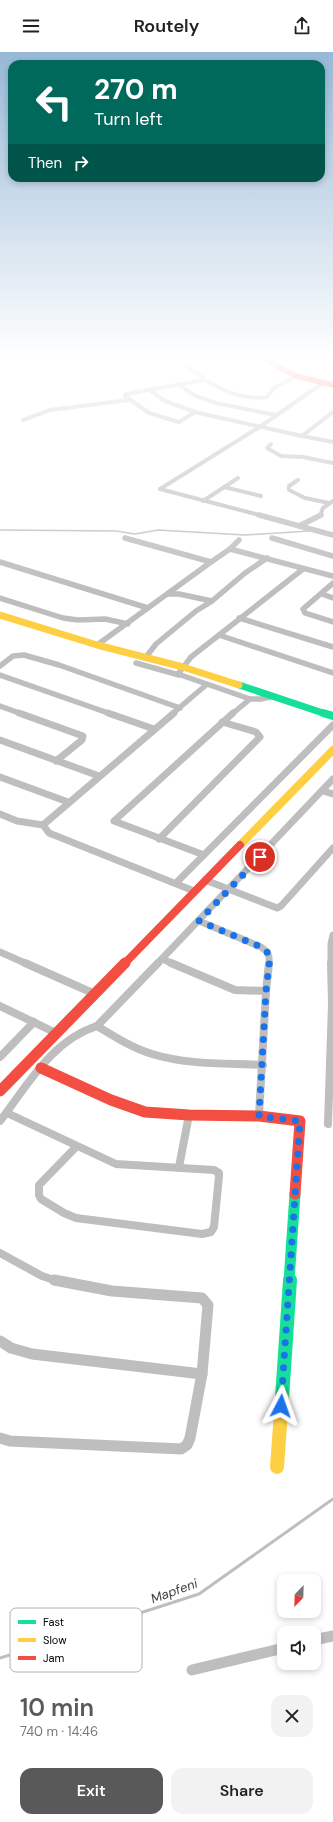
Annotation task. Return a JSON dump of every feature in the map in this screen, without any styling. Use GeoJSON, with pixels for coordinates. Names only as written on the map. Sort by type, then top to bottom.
{"type":"FeatureCollection","features":[{"type":"Feature","properties":{"kind":"street"},"geometry":{"type":"LineString","coordinates":[[245,436],[160,489],[333,535]]}},
{"type":"Feature","properties":{"kind":"street"},"geometry":{"type":"LineString","coordinates":[[302,436],[333,442]]}},
{"type":"Feature","properties":{"kind":"street"},"geometry":{"type":"LineString","coordinates":[[272,444],[267,448],[277,455],[303,457],[333,463]]}},
{"type":"Feature","properties":{"kind":"street"},"geometry":{"type":"LineString","coordinates":[[203,501],[238,478]]}},
{"type":"Feature","properties":{"kind":"street"},"geometry":{"type":"LineString","coordinates":[[298,480],[289,486],[289,490],[305,498],[331,502]]}},
{"type":"Feature","properties":{"kind":"street"},"geometry":{"type":"LineString","coordinates":[[224,487],[261,496]]}},
{"type":"Feature","properties":{"kind":"street"},"geometry":{"type":"LineString","coordinates":[[299,526],[320,516],[323,508],[331,502]]}},
{"type":"Feature","properties":{"kind":"street"},"geometry":{"type":"LineString","coordinates":[[125,538],[211,562]]}},
{"type":"Feature","properties":{"kind":"street"},"geometry":{"type":"LineString","coordinates":[[272,538],[333,556]]}},
{"type":"Feature","properties":{"kind":"street"},"geometry":{"type":"LineString","coordinates":[[97,645],[230,549],[239,540]]}},
{"type":"Feature","properties":{"kind":"street"},"geometry":{"type":"LineString","coordinates":[[230,549],[333,576]]}},
{"type":"Feature","properties":{"kind":"street"},"geometry":{"type":"LineString","coordinates":[[146,657],[156,644],[196,611],[212,601],[245,573],[267,558]]}},
{"type":"Feature","properties":{"kind":"street"},"geometry":{"type":"LineString","coordinates":[[0,562],[148,608]]}},
{"type":"Feature","properties":{"kind":"street"},"geometry":{"type":"LineString","coordinates":[[179,676],[178,673],[191,657],[303,569]]}},
{"type":"Feature","properties":{"kind":"street"},"geometry":{"type":"LineString","coordinates":[[333,583],[322,594],[315,597],[304,607],[303,611],[333,622]]}},
{"type":"Feature","properties":{"kind":"street"},"geometry":{"type":"LineString","coordinates":[[168,594],[179,594],[212,601]]}},
{"type":"Feature","properties":{"kind":"street"},"geometry":{"type":"LineString","coordinates":[[322,594],[333,598]]}},
{"type":"Feature","properties":{"kind":"street"},"geometry":{"type":"LineString","coordinates":[[0,598],[63,618],[78,620],[105,619],[128,624]]}},
{"type":"Feature","properties":{"kind":"street"},"geometry":{"type":"LineString","coordinates":[[0,615],[97,645],[183,667],[333,716]]}},
{"type":"Feature","properties":{"kind":"street"},"geometry":{"type":"LineString","coordinates":[[239,618],[333,646]]}},
{"type":"Feature","properties":{"kind":"street"},"geometry":{"type":"LineString","coordinates":[[219,635],[333,673]]}},
{"type":"Feature","properties":{"kind":"street"},"geometry":{"type":"LineString","coordinates":[[0,666],[13,656],[24,655],[59,665],[180,708]]}},
{"type":"Feature","properties":{"kind":"street"},"geometry":{"type":"LineString","coordinates":[[136,664],[250,699],[261,699],[274,696]]}},
{"type":"Feature","properties":{"kind":"street"},"geometry":{"type":"LineString","coordinates":[[0,675],[154,729]]}},
{"type":"Feature","properties":{"kind":"street"},"geometry":{"type":"LineString","coordinates":[[43,825],[206,685]]}},
{"type":"Feature","properties":{"kind":"street"},"geometry":{"type":"LineString","coordinates":[[204,855],[114,821],[222,722],[250,699]]}},
{"type":"Feature","properties":{"kind":"street"},"geometry":{"type":"LineString","coordinates":[[0,706],[82,736],[82,740],[56,762]]}},
{"type":"Feature","properties":{"kind":"street"},"geometry":{"type":"LineString","coordinates":[[159,839],[261,736],[256,732],[222,722]]}},
{"type":"Feature","properties":{"kind":"street"},"geometry":{"type":"LineString","coordinates":[[176,884],[333,725]]}},
{"type":"Feature","properties":{"kind":"street"},"geometry":{"type":"LineString","coordinates":[[0,740],[56,762],[99,776]]}},
{"type":"Feature","properties":{"kind":"street"},"geometry":{"type":"LineString","coordinates":[[0,1090],[205,880],[331,755]]}},
{"type":"Feature","properties":{"kind":"street"},"geometry":{"type":"LineString","coordinates":[[0,777],[68,802]]}},
{"type":"Feature","properties":{"kind":"street"},"geometry":{"type":"LineString","coordinates":[[97,1026],[199,921],[333,779]]}},
{"type":"Feature","properties":{"kind":"street"},"geometry":{"type":"LineString","coordinates":[[323,791],[333,794]]}},
{"type":"Feature","properties":{"kind":"street"},"geometry":{"type":"LineString","coordinates":[[0,814],[18,821],[43,825],[49,833],[194,892]]}},
{"type":"Feature","properties":{"kind":"street"},"geometry":{"type":"LineString","coordinates":[[205,880],[277,908],[281,906],[333,848]]}},
{"type":"Feature","properties":{"kind":"street"},"geometry":{"type":"LineString","coordinates":[[199,921],[261,947],[270,957],[266,991],[259,1116]]}},
{"type":"Feature","properties":{"kind":"street"},"geometry":{"type":"LineString","coordinates":[[328,1124],[332,1004],[331,944],[333,935]]}},
{"type":"Feature","properties":{"kind":"street"},"geometry":{"type":"LineString","coordinates":[[0,952],[95,994]]}},
{"type":"Feature","properties":{"kind":"street"},"geometry":{"type":"LineString","coordinates":[[162,959],[236,990],[266,991]]}},
{"type":"Feature","properties":{"kind":"street"},"geometry":{"type":"LineString","coordinates":[[0,1006],[56,1033]]}},
{"type":"Feature","properties":{"kind":"street"},"geometry":{"type":"LineString","coordinates":[[0,1057],[34,1022]]}},
{"type":"Feature","properties":{"kind":"street"},"geometry":{"type":"LineString","coordinates":[[0,1121],[41,1068],[76,1033],[86,1027],[97,1026],[123,1041],[160,1056],[179,1060],[263,1065]]}},
{"type":"Feature","properties":{"kind":"street"},"geometry":{"type":"LineString","coordinates":[[41,1068],[111,1100],[145,1112],[189,1115],[259,1116],[300,1121],[277,1468]]}},
{"type":"Feature","properties":{"kind":"street"},"geometry":{"type":"LineString","coordinates":[[7,1113],[116,1164],[209,1168],[219,1173],[214,1227],[212,1232],[207,1234],[76,1218],[64,1214],[41,1199],[39,1194],[39,1185],[77,1146]]}},
{"type":"Feature","properties":{"kind":"street"},"geometry":{"type":"LineString","coordinates":[[179,1167],[189,1115]]}},
{"type":"Feature","properties":{"kind":"street"},"geometry":{"type":"LineString","coordinates":[[0,1253],[42,1276],[57,1281],[112,1291],[202,1298],[208,1305],[202,1374],[190,1438],[187,1445],[181,1449],[10,1441],[0,1438]]}},
{"type":"Feature","properties":{"kind":"street"},"geometry":{"type":"LineString","coordinates":[[0,1341],[11,1348],[32,1354],[202,1374]]}},
{"type":"Feature","properties":{"kind":"street"},"geometry":{"type":"LineString","coordinates":[[321,1639],[333,1636]]}},
{"type":"Feature","properties":{"kind":"street"},"geometry":{"type":"LineString","coordinates":[[192,1670],[277,1650]]}},
{"type":"Feature","properties":{"kind":"waterway"},"geometry":{"type":"LineString","coordinates":[[0,530],[116,531],[135,534],[158,530],[245,535],[309,531]]}},
{"type":"Feature","properties":{"kind":"waterway","name":"Mapfeni"},"geometry":{"type":"LineString","coordinates":[[142,1612],[199,1594],[333,1499]]}},
{"type":"Feature","properties":{"kind":"waterway","name":"Mapfeni"},"geometry":{"type":"LineString","coordinates":[[0,1658],[10,1655]]}},
{"type":"Feature","properties":{"kind":"traffic: fast"},"geometry":{"type":"LineString","coordinates":[[239,685],[333,716]]}},
{"type":"Feature","properties":{"kind":"traffic: fast"},"geometry":{"type":"LineString","coordinates":[[282,1398],[295,1194]]}},
{"type":"Feature","properties":{"kind":"traffic: slow"},"geometry":{"type":"LineString","coordinates":[[0,615],[97,645],[183,667],[239,685]]}},
{"type":"Feature","properties":{"kind":"traffic: slow"},"geometry":{"type":"LineString","coordinates":[[240,845],[333,750]]}},
{"type":"Feature","properties":{"kind":"traffic: slow"},"geometry":{"type":"LineString","coordinates":[[277,1467],[282,1398]]}},
{"type":"Feature","properties":{"kind":"traffic: jam"},"geometry":{"type":"LineString","coordinates":[[0,1091],[240,845]]}},
{"type":"Feature","properties":{"kind":"traffic: jam"},"geometry":{"type":"LineString","coordinates":[[41,1068],[111,1100],[145,1112],[189,1115],[259,1116],[300,1121],[295,1194]]}},
{"type":"Feature","properties":{"kind":"route"},"geometry":{"type":"LineString","coordinates":[[260,857],[199,921],[261,947],[270,957],[266,991],[259,1116],[300,1121],[281,1406]]}}]}
